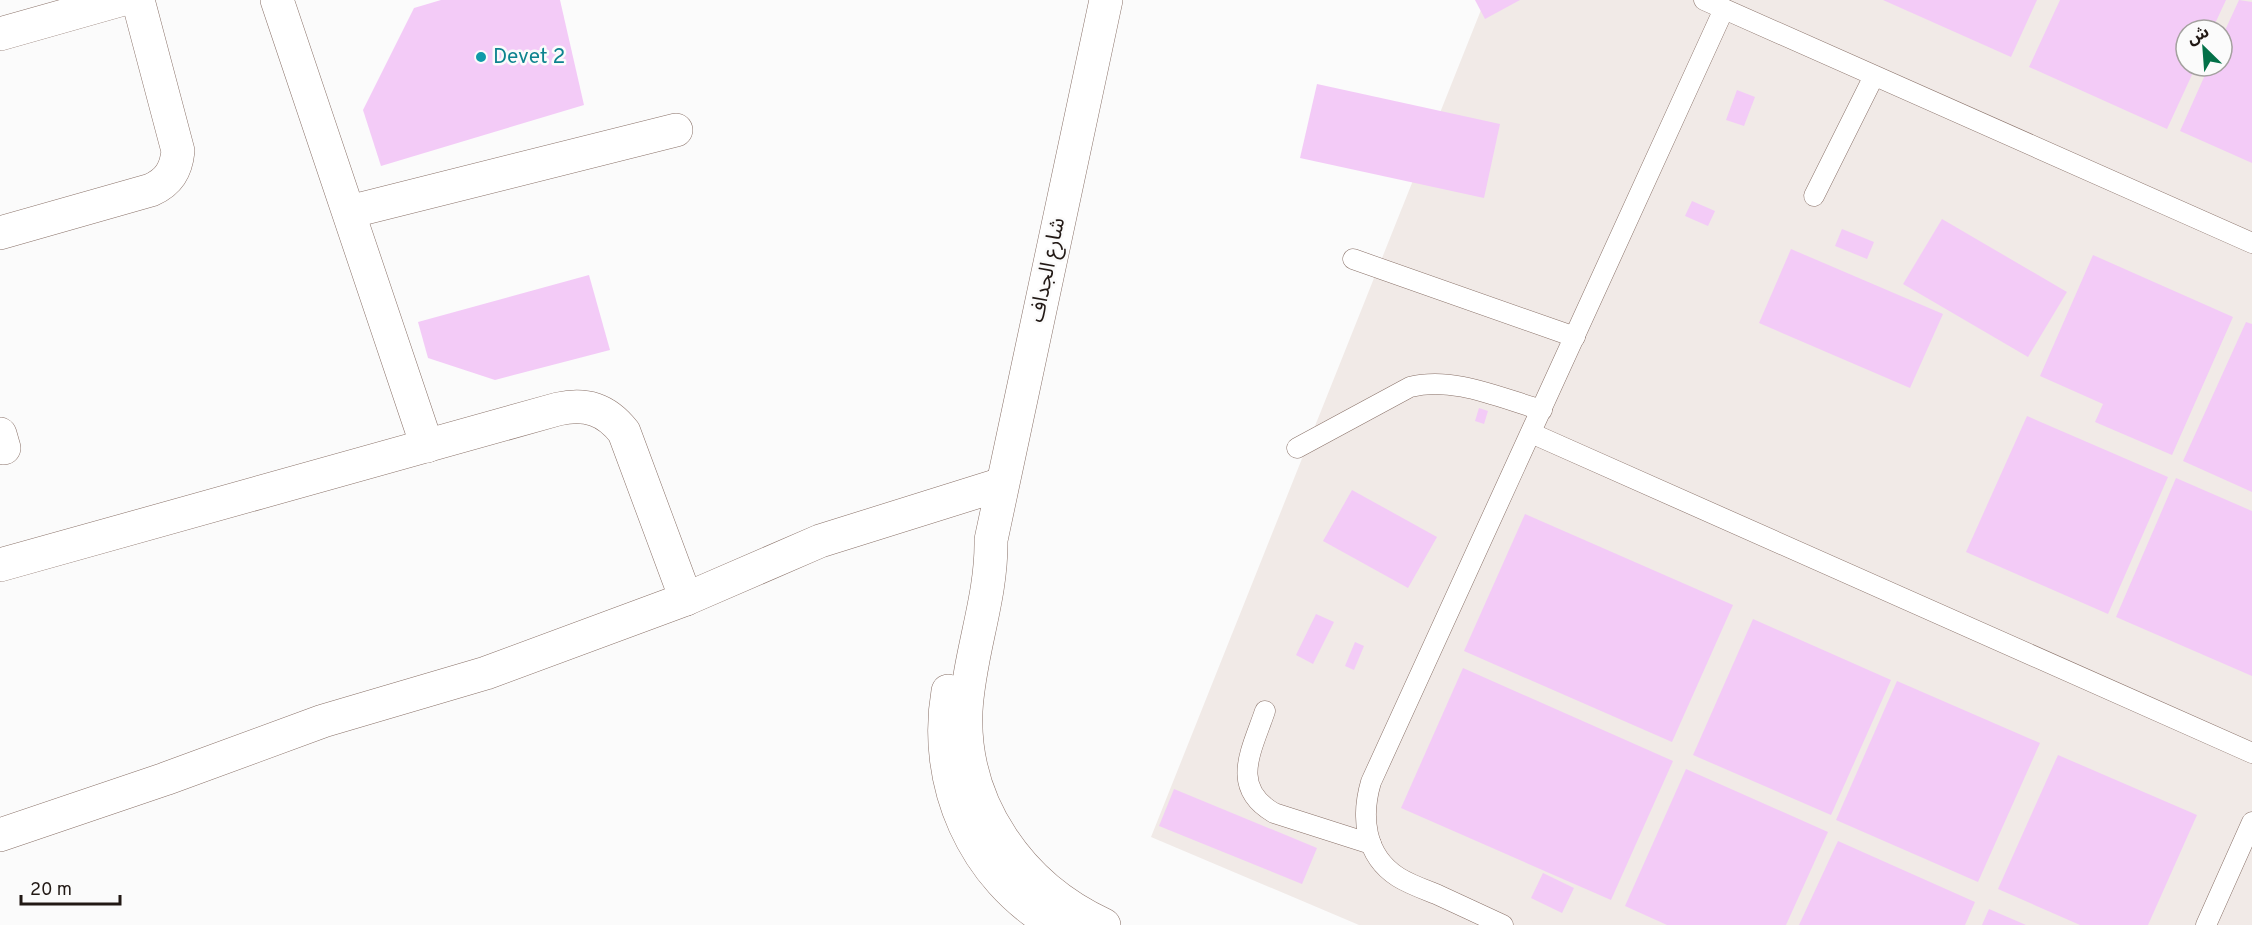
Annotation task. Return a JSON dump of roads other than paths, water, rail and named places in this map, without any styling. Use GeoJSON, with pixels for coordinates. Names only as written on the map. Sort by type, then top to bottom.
{"type":"FeatureCollection","features":[{"type":"Feature","properties":{"kind":"street"},"geometry":{"type":"LineString","coordinates":[[0,34],[120,0]]}},
{"type":"Feature","properties":{"kind":"street"},"geometry":{"type":"LineString","coordinates":[[0,233],[151,190],[163,185],[171,175],[177,164],[178,151],[138,0]]}},
{"type":"Feature","properties":{"kind":"street"},"geometry":{"type":"LineString","coordinates":[[277,0],[427,446]]}},
{"type":"Feature","properties":{"kind":"street","name":"شارع الجداف"},"geometry":{"type":"LineString","coordinates":[[991,540],[1106,0]]}},
{"type":"Feature","properties":{"kind":"street"},"geometry":{"type":"LineString","coordinates":[[348,212],[676,129]]}},
{"type":"Feature","properties":{"kind":"street"},"geometry":{"type":"LineString","coordinates":[[0,564],[572,406],[587,406],[602,411],[624,432],[686,599]]}},
{"type":"Feature","properties":{"kind":"street"},"geometry":{"type":"LineString","coordinates":[[0,835],[323,721],[486,673],[686,599],[820,541],[1002,484]]}},
{"type":"Feature","properties":{"kind":"street"},"geometry":{"type":"LineString","coordinates":[[991,540],[975,580],[951,676],[945,710],[944,744],[948,778],[958,811],[972,842],[992,870],[1015,896],[1055,925]]}},
{"type":"Feature","properties":{"kind":"street"},"geometry":{"type":"LineString","coordinates":[[991,540],[991,576],[966,712],[974,774],[988,812],[1014,857],[1034,880],[1058,900],[1104,925]]}},
{"type":"Feature","properties":{"kind":"lane"},"geometry":{"type":"LineString","coordinates":[[1704,0],[2252,243]]}},
{"type":"Feature","properties":{"kind":"lane"},"geometry":{"type":"LineString","coordinates":[[1503,925],[1398,877],[1382,862],[1371,844],[1365,824],[1365,802],[1371,782],[1724,9]]}},
{"type":"Feature","properties":{"kind":"lane"},"geometry":{"type":"LineString","coordinates":[[1814,196],[1874,76]]}},
{"type":"Feature","properties":{"kind":"lane"},"geometry":{"type":"LineString","coordinates":[[1353,259],[1575,337]]}},
{"type":"Feature","properties":{"kind":"lane"},"geometry":{"type":"LineString","coordinates":[[1297,448],[1410,387],[1426,382],[1443,382],[1542,410]]}},
{"type":"Feature","properties":{"kind":"lane"},"geometry":{"type":"LineString","coordinates":[[1531,434],[2252,753]]}},
{"type":"Feature","properties":{"kind":"lane"},"geometry":{"type":"LineString","coordinates":[[1265,711],[1246,768],[1248,782],[1254,796],[1274,813],[1371,844]]}},
{"type":"Feature","properties":{"kind":"lane"},"geometry":{"type":"LineString","coordinates":[[2206,925],[2252,822]]}},
{"type":"Feature","properties":{"kind":"place","name":"Devet 2"},"geometry":{"type":"Point","coordinates":[481,57]}}]}
